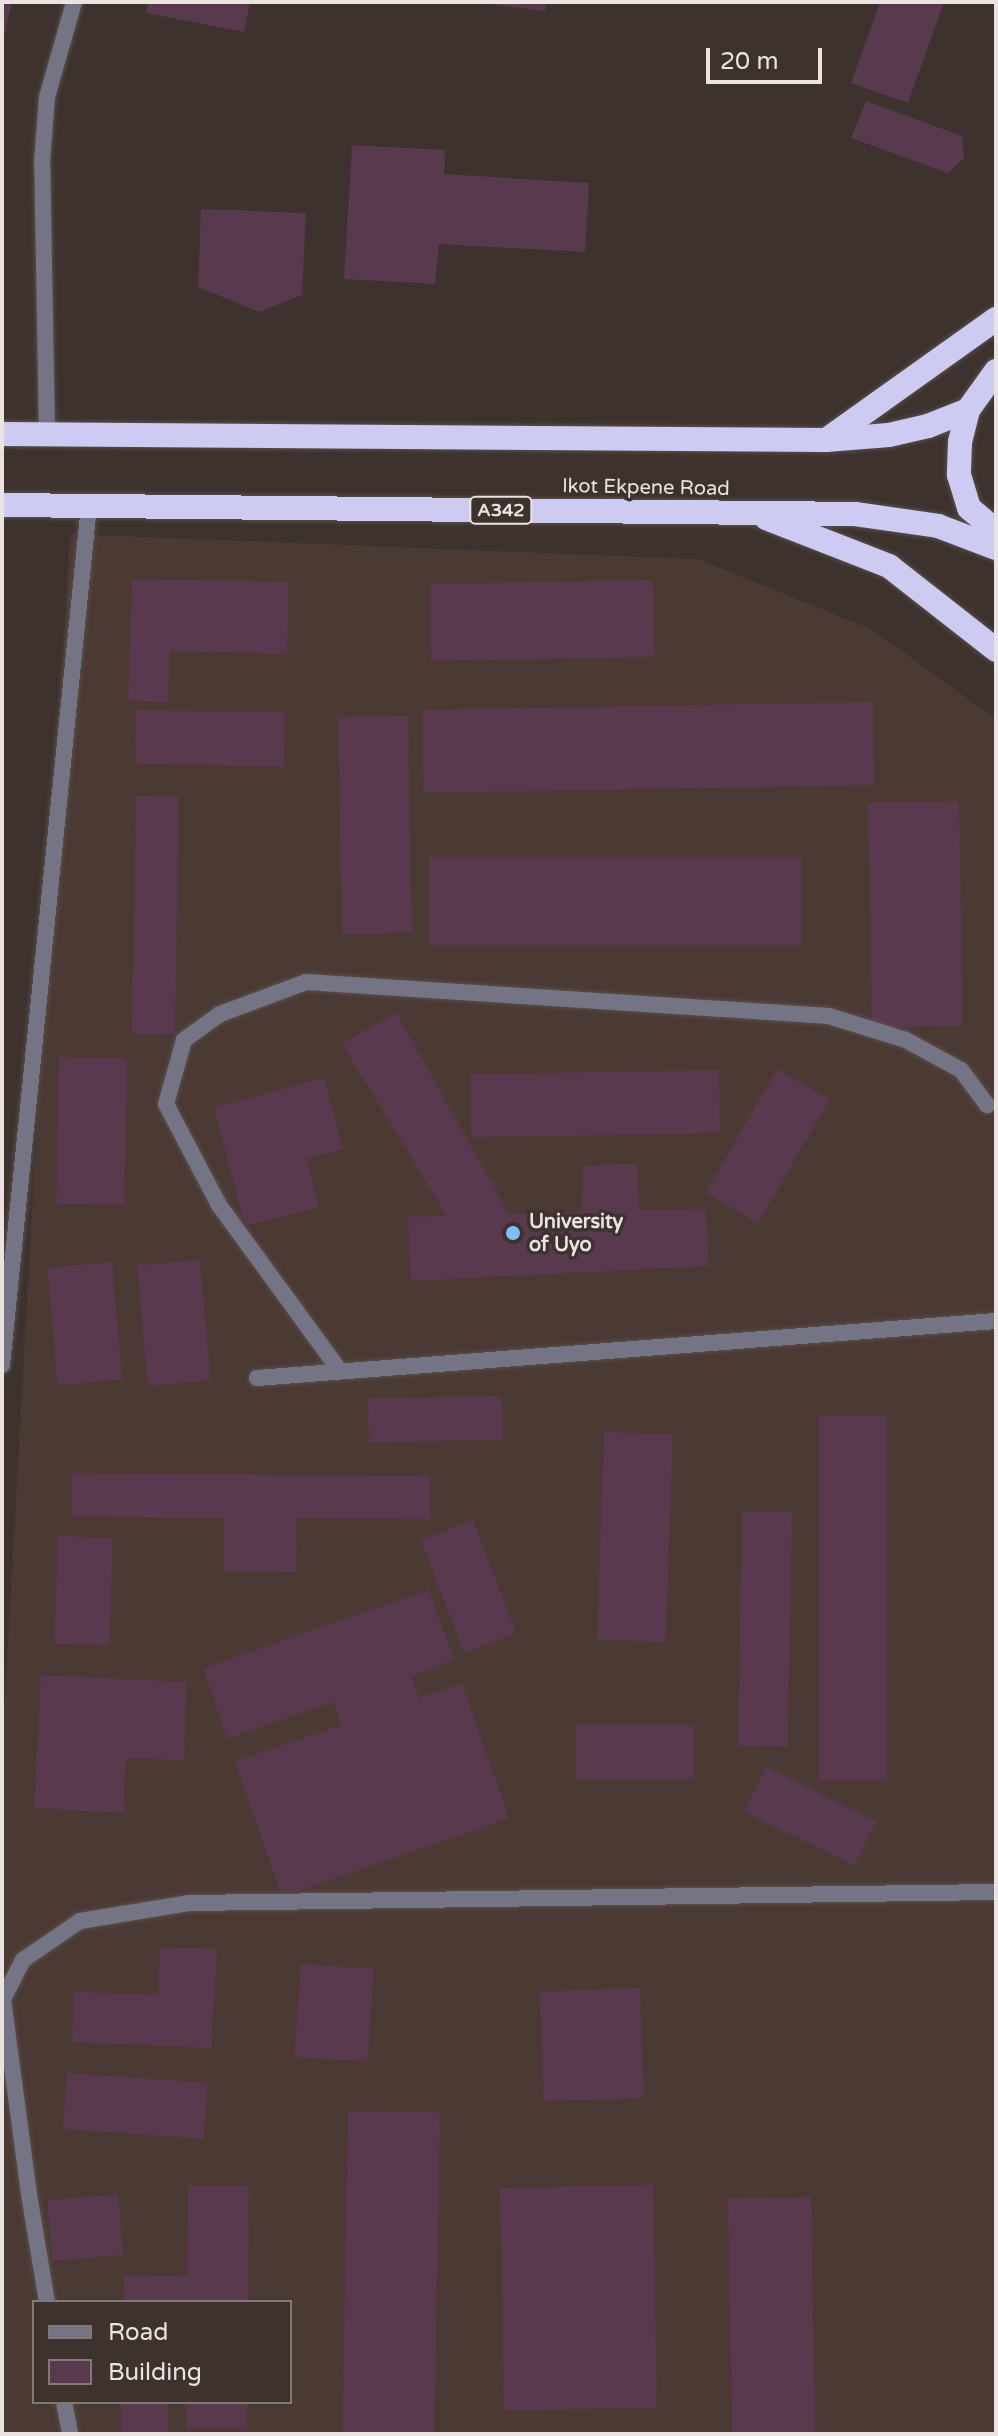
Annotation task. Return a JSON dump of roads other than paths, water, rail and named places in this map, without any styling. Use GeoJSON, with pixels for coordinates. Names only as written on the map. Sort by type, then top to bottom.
{"type":"FeatureCollection","features":[{"type":"Feature","properties":{"kind":"highway"},"geometry":{"type":"LineString","coordinates":[[826,440],[996,319]]}},
{"type":"Feature","properties":{"kind":"highway"},"geometry":{"type":"LineString","coordinates":[[996,371],[968,410],[960,442],[959,475],[969,508],[996,531]]}},
{"type":"Feature","properties":{"kind":"highway"},"geometry":{"type":"LineString","coordinates":[[2,434],[826,440],[889,435],[928,426],[968,410]]}},
{"type":"Feature","properties":{"kind":"highway","name":"Ikot Ekpene Road"},"geometry":{"type":"LineString","coordinates":[[2,505],[855,514],[938,526],[996,548]]}},
{"type":"Feature","properties":{"kind":"highway"},"geometry":{"type":"LineString","coordinates":[[753,513],[889,566],[996,650]]}},
{"type":"Feature","properties":{"kind":"street"},"geometry":{"type":"LineString","coordinates":[[47,435],[42,162],[47,97],[74,2]]}},
{"type":"Feature","properties":{"kind":"street"},"geometry":{"type":"LineString","coordinates":[[2,1365],[89,505]]}},
{"type":"Feature","properties":{"kind":"street"},"geometry":{"type":"LineString","coordinates":[[340,1371],[219,1205],[166,1104],[184,1040],[220,1014],[306,982],[829,1016],[906,1040],[961,1070],[987,1105]]}},
{"type":"Feature","properties":{"kind":"street"},"geometry":{"type":"LineString","coordinates":[[257,1378],[996,1321]]}},
{"type":"Feature","properties":{"kind":"street"},"geometry":{"type":"LineString","coordinates":[[47,2300],[3,1999],[23,1960],[80,1921],[189,1903],[996,1892]]}},
{"type":"Feature","properties":{"kind":"street"},"geometry":{"type":"LineString","coordinates":[[64,2404],[70,2434]]}},
{"type":"Feature","properties":{"kind":"place","name":"University of Uyo"},"geometry":{"type":"Point","coordinates":[513,1233]}}]}
